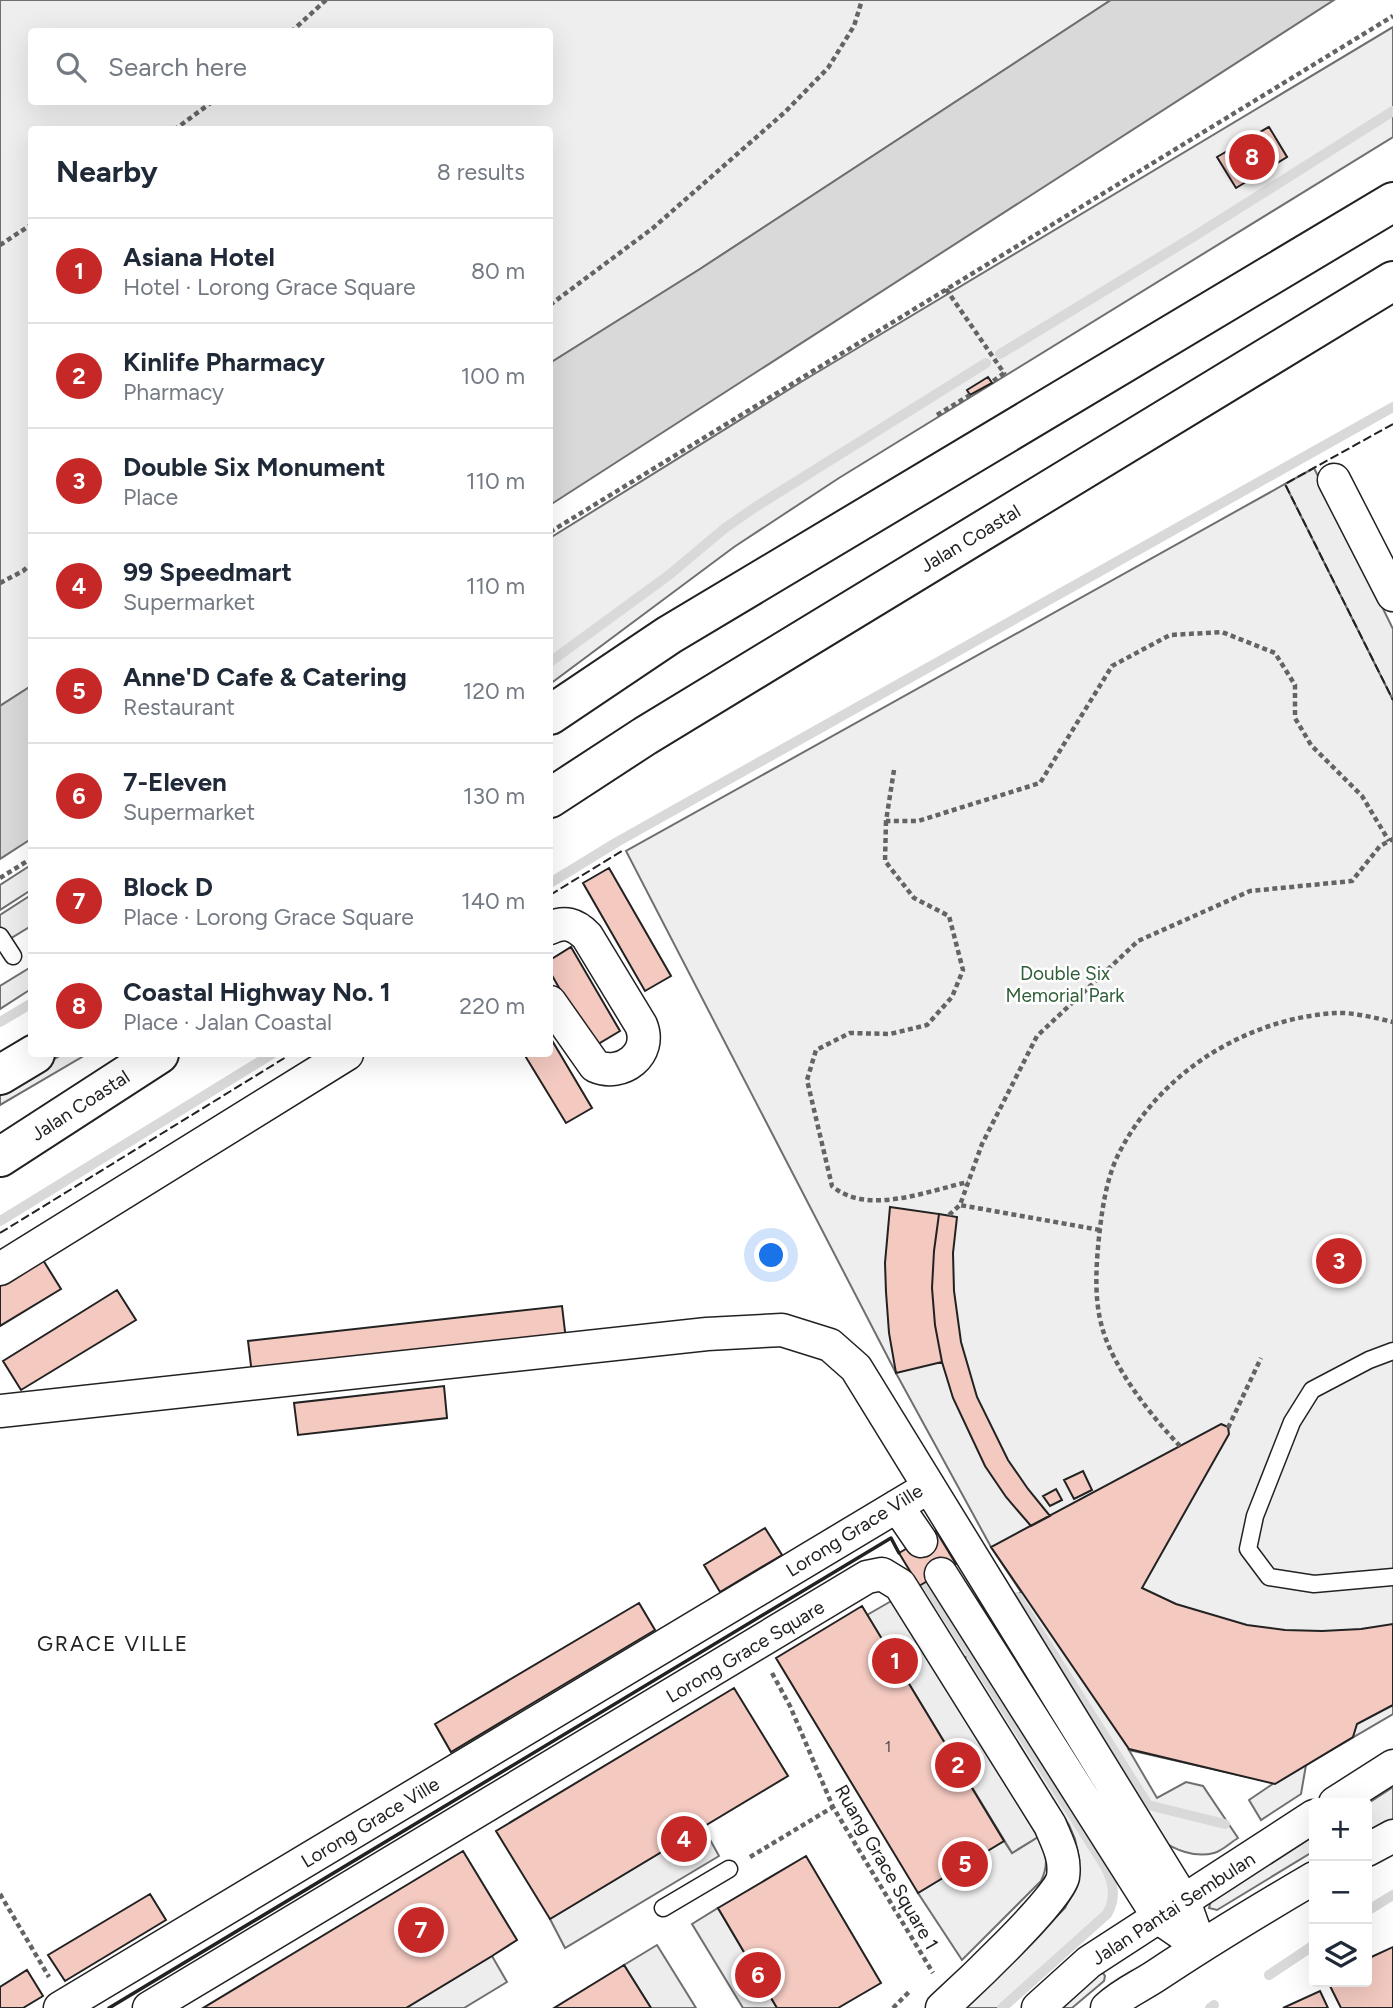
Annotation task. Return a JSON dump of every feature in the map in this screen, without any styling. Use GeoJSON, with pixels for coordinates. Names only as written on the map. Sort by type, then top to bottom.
{"type":"FeatureCollection","features":[{"type":"Feature","properties":{"kind":"highway"},"geometry":{"type":"LineString","coordinates":[[553,713],[669,635],[1393,202]]}},
{"type":"Feature","properties":{"kind":"highway","name":"Jalan Coastal"},"geometry":{"type":"LineString","coordinates":[[553,796],[645,736],[1393,281]]}},
{"type":"Feature","properties":{"kind":"highway"},"geometry":{"type":"LineString","coordinates":[[0,1075],[30,1057]]}},
{"type":"Feature","properties":{"kind":"highway","name":"Jalan Coastal"},"geometry":{"type":"LineString","coordinates":[[0,1157],[154,1057]]}},
{"type":"Feature","properties":{"kind":"street"},"geometry":{"type":"LineString","coordinates":[[1334,480],[1393,595]]}},
{"type":"Feature","properties":{"kind":"street"},"geometry":{"type":"LineString","coordinates":[[553,927],[570,924],[587,936],[641,1025],[645,1034],[640,1053],[614,1070],[595,1066],[553,1006]]}},
{"type":"Feature","properties":{"kind":"street"},"geometry":{"type":"LineString","coordinates":[[0,1269],[342,1057]]}},
{"type":"Feature","properties":{"kind":"street","name":"Lorong Grace Ville"},"geometry":{"type":"LineString","coordinates":[[0,1411],[707,1334],[782,1330],[831,1345],[856,1367],[929,1487],[63,2006]]}},
{"type":"Feature","properties":{"kind":"street"},"geometry":{"type":"LineString","coordinates":[[929,1487],[997,1598],[1171,1909]]}},
{"type":"Feature","properties":{"kind":"street"},"geometry":{"type":"LineString","coordinates":[[897,1506],[921,1541]]}},
{"type":"Feature","properties":{"kind":"street","name":"Lorong Grace Square"},"geometry":{"type":"LineString","coordinates":[[149,2008],[867,1577],[882,1574],[900,1585],[1050,1825],[1063,1855],[1063,1879],[1046,1905],[946,2005]]}},
{"type":"Feature","properties":{"kind":"street"},"geometry":{"type":"LineString","coordinates":[[941,1574],[1171,1909],[1200,1946]]}},
{"type":"Feature","properties":{"kind":"street"},"geometry":{"type":"LineString","coordinates":[[968,1616],[997,1598]]}},
{"type":"Feature","properties":{"kind":"street"},"geometry":{"type":"LineString","coordinates":[[1343,1798],[1393,1766]]}},
{"type":"Feature","properties":{"kind":"street","name":"Jalan Pantai Sembulan"},"geometry":{"type":"LineString","coordinates":[[1038,2008],[1089,1962],[1309,1819]]}},
{"type":"Feature","properties":{"kind":"street"},"geometry":{"type":"LineString","coordinates":[[1372,1847],[1393,1836]]}},
{"type":"Feature","properties":{"kind":"street"},"geometry":{"type":"LineString","coordinates":[[1119,2003],[1200,1946],[1309,1881]]}},
{"type":"Feature","properties":{"kind":"lane"},"geometry":{"type":"LineString","coordinates":[[0,936],[13,956]]}},
{"type":"Feature","properties":{"kind":"lane"},"geometry":{"type":"LineString","coordinates":[[1393,1351],[1369,1360],[1312,1390],[1292,1422],[1255,1516],[1248,1549],[1269,1577],[1314,1584],[1393,1577]]}},
{"type":"Feature","properties":{"kind":"lane"},"geometry":{"type":"LineString","coordinates":[[663,1908],[729,1869]]}},
{"type":"Feature","properties":{"kind":"path"},"geometry":{"type":"LineString","coordinates":[[295,28],[326,0]]}},
{"type":"Feature","properties":{"kind":"path"},"geometry":{"type":"LineString","coordinates":[[553,303],[653,229],[785,112],[828,68],[853,26],[862,0]]}},
{"type":"Feature","properties":{"kind":"path"},"geometry":{"type":"LineString","coordinates":[[553,530],[1393,16]]}},
{"type":"Feature","properties":{"kind":"path"},"geometry":{"type":"LineString","coordinates":[[179,126],[208,105]]}},
{"type":"Feature","properties":{"kind":"path"},"geometry":{"type":"LineString","coordinates":[[0,245],[28,227]]}},
{"type":"Feature","properties":{"kind":"path"},"geometry":{"type":"LineString","coordinates":[[946,289],[1004,373],[992,382]]}},
{"type":"Feature","properties":{"kind":"path"},"geometry":{"type":"LineString","coordinates":[[937,415],[970,395]]}},
{"type":"Feature","properties":{"kind":"path"},"geometry":{"type":"LineString","coordinates":[[0,583],[28,566]]}},
{"type":"Feature","properties":{"kind":"path"},"geometry":{"type":"LineString","coordinates":[[886,821],[918,821],[1040,783],[1112,666],[1170,635],[1222,632],[1275,653],[1295,685],[1295,719],[1311,745],[1362,796],[1391,840],[1380,846],[1352,881],[1250,891],[1138,941],[1037,1036],[982,1144],[960,1205],[949,1215]]}},
{"type":"Feature","properties":{"kind":"path"},"geometry":{"type":"LineString","coordinates":[[894,770],[886,821],[885,861],[914,898],[949,916],[963,970],[952,997],[927,1025],[890,1034],[850,1033],[816,1050],[807,1080],[832,1186],[842,1194],[883,1201],[968,1182]]}},
{"type":"Feature","properties":{"kind":"path"},"geometry":{"type":"LineString","coordinates":[[0,878],[28,860]]}},
{"type":"Feature","properties":{"kind":"path"},"geometry":{"type":"LineString","coordinates":[[1180,1446],[1123,1375],[1102,1327],[1096,1269],[1102,1207],[1118,1156],[1147,1111],[1179,1077],[1218,1048],[1275,1022],[1338,1013],[1393,1022]]}},
{"type":"Feature","properties":{"kind":"path"},"geometry":{"type":"LineString","coordinates":[[960,1205],[1100,1230]]}},
{"type":"Feature","properties":{"kind":"path"},"geometry":{"type":"LineString","coordinates":[[1228,1428],[1261,1359]]}},
{"type":"Feature","properties":{"kind":"path","name":"Ruang Grace Square 1"},"geometry":{"type":"LineString","coordinates":[[769,1668],[790,1706],[833,1807],[946,2005]]}},
{"type":"Feature","properties":{"kind":"path"},"geometry":{"type":"LineString","coordinates":[[729,1869],[833,1807]]}},
{"type":"Feature","properties":{"kind":"path"},"geometry":{"type":"LineString","coordinates":[[0,1894],[63,2006]]}},
{"type":"Feature","properties":{"kind":"green space"},"geometry":{"type":"Polygon","coordinates":[[[0,0],[1111,0],[700,269],[553,361],[553,126],[28,126],[28,688],[0,706],[0,0]]]}},
{"type":"Feature","properties":{"kind":"green space"},"geometry":{"type":"Polygon","coordinates":[[[1393,27],[1393,137],[839,478],[734,547],[553,682],[553,536],[801,382],[1393,27]],[[1268,127],[1218,157],[1236,187],[1287,157],[1268,127]]]}},
{"type":"Feature","properties":{"kind":"green space","name":"Double Six Memorial Park"},"geometry":{"type":"Polygon","coordinates":[[[1285,484],[1393,700],[1393,1714],[1306,1765],[1301,1794],[1261,1820],[1249,1800],[1274,1783],[1129,1750],[1157,1798],[1186,1782],[1203,1786],[1238,1838],[1217,1852],[1192,1854],[1178,1850],[1160,1839],[1008,1601],[1021,1592],[991,1547],[897,1375],[626,851],[1285,484]]]}},
{"type":"Feature","properties":{"kind":"green space"},"geometry":{"type":"Polygon","coordinates":[[[28,867],[28,892],[0,910],[0,885],[28,867]]]}},
{"type":"Feature","properties":{"kind":"green space"},"geometry":{"type":"Polygon","coordinates":[[[58,1057],[82,1057],[0,1105],[0,1092],[58,1057]]]}},
{"type":"Feature","properties":{"kind":"green space"},"geometry":{"type":"Polygon","coordinates":[[[975,1651],[1114,1875],[1115,1886],[1114,1902],[1107,1917],[1006,2008],[966,2008],[1065,1908],[1078,1875],[1079,1858],[1069,1825],[961,1660],[975,1651]]]}},
{"type":"Feature","properties":{"kind":"green space"},"geometry":{"type":"Polygon","coordinates":[[[1393,1787],[1393,1827],[1372,1833],[1372,1801],[1393,1787]]]}},
{"type":"Feature","properties":{"kind":"green space"},"geometry":{"type":"Polygon","coordinates":[[[1038,1837],[1046,1859],[1041,1881],[962,1960],[918,1893],[1004,1841],[1012,1853],[1038,1837]]]}},
{"type":"Feature","properties":{"kind":"green space"},"geometry":{"type":"Polygon","coordinates":[[[1309,1839],[1309,1854],[1217,1910],[1209,1908],[1211,1900],[1309,1839]]]}},
{"type":"Feature","properties":{"kind":"green space"},"geometry":{"type":"Polygon","coordinates":[[[1103,1973],[1104,1981],[1072,2008],[1061,2008],[1098,1974],[1103,1973]]]}},
{"type":"Feature","properties":{"kind":"shaded area"},"geometry":{"type":"Polygon","coordinates":[[[1111,0],[1334,0],[553,503],[553,361],[700,269],[1111,0]]]}},
{"type":"Feature","properties":{"kind":"shaded area"},"geometry":{"type":"Polygon","coordinates":[[[1314,468],[1393,629],[1393,700],[1285,484],[1314,468]]]}},
{"type":"Feature","properties":{"kind":"shaded area"},"geometry":{"type":"Polygon","coordinates":[[[28,688],[28,841],[0,859],[0,706],[28,688]]]}},
{"type":"Feature","properties":{"kind":"shaded area"},"geometry":{"type":"Polygon","coordinates":[[[28,897],[28,928],[0,945],[0,915],[28,897]]]}},
{"type":"Feature","properties":{"kind":"shaded area"},"geometry":{"type":"Polygon","coordinates":[[[28,969],[28,991],[0,1009],[0,986],[28,969]]]}},
{"type":"Feature","properties":{"kind":"shaded area"},"geometry":{"type":"Polygon","coordinates":[[[893,1600],[1038,1837],[1012,1853],[867,1615],[893,1600]]]}},
{"type":"Feature","properties":{"kind":"shaded area"},"geometry":{"type":"Polygon","coordinates":[[[703,1827],[719,1856],[565,1948],[550,1919],[703,1827]]]}},
{"type":"Feature","properties":{"kind":"shaded area"},"geometry":{"type":"Polygon","coordinates":[[[718,1908],[777,2008],[743,2008],[692,1924],[718,1908]]]}},
{"type":"Feature","properties":{"kind":"shaded area"},"geometry":{"type":"Polygon","coordinates":[[[657,1945],[696,2008],[651,2008],[624,1965],[657,1945]]]}},
{"type":"Feature","properties":{"kind":"shaded area"},"geometry":{"type":"Polygon","coordinates":[[[492,1956],[507,1982],[464,2008],[406,2008],[492,1956]]]}},
{"type":"Feature","properties":{"kind":"building"},"geometry":{"type":"Polygon","coordinates":[[[1269,127],[1287,157],[1236,188],[1217,157],[1269,127]]]}},
{"type":"Feature","properties":{"kind":"building"},"geometry":{"type":"Polygon","coordinates":[[[988,377],[992,383],[970,395],[967,390],[988,377]]]}},
{"type":"Feature","properties":{"kind":"building"},"geometry":{"type":"Polygon","coordinates":[[[609,868],[671,976],[645,991],[583,883],[609,868]]]}},
{"type":"Feature","properties":{"kind":"building"},"geometry":{"type":"Polygon","coordinates":[[[571,947],[620,1031],[593,1047],[553,977],[553,958],[571,947]]]}},
{"type":"Feature","properties":{"kind":"building"},"geometry":{"type":"Polygon","coordinates":[[[553,1042],[592,1108],[566,1123],[526,1057],[553,1057],[553,1042]]]}},
{"type":"Feature","properties":{"kind":"building"},"geometry":{"type":"Polygon","coordinates":[[[890,1207],[939,1214],[932,1288],[942,1362],[896,1373],[886,1292],[885,1263],[890,1207]]]}},
{"type":"Feature","properties":{"kind":"building"},"geometry":{"type":"Polygon","coordinates":[[[939,1214],[957,1217],[953,1253],[954,1291],[961,1342],[977,1397],[1008,1460],[1050,1516],[1031,1526],[1006,1497],[985,1466],[953,1398],[942,1362],[932,1288],[939,1214]]]}},
{"type":"Feature","properties":{"kind":"building"},"geometry":{"type":"Polygon","coordinates":[[[43,1260],[61,1289],[0,1326],[0,1286],[43,1260]]]}},
{"type":"Feature","properties":{"kind":"building"},"geometry":{"type":"Polygon","coordinates":[[[117,1290],[136,1320],[21,1390],[3,1361],[117,1290]]]}},
{"type":"Feature","properties":{"kind":"building"},"geometry":{"type":"Polygon","coordinates":[[[562,1306],[566,1340],[252,1374],[248,1341],[562,1306]]]}},
{"type":"Feature","properties":{"kind":"building"},"geometry":{"type":"Polygon","coordinates":[[[444,1386],[447,1418],[298,1435],[294,1403],[444,1386]]]}},
{"type":"Feature","properties":{"kind":"building"},"geometry":{"type":"Polygon","coordinates":[[[1221,1424],[1228,1427],[1229,1434],[1142,1588],[1176,1604],[1247,1625],[1322,1631],[1393,1624],[1393,1705],[1357,1724],[1353,1737],[1275,1784],[1129,1749],[991,1547],[1221,1424]]]}},
{"type":"Feature","properties":{"kind":"building"},"geometry":{"type":"Polygon","coordinates":[[[1083,1471],[1092,1490],[1074,1499],[1064,1480],[1083,1471]]]}},
{"type":"Feature","properties":{"kind":"building"},"geometry":{"type":"Polygon","coordinates":[[[1056,1489],[1062,1500],[1050,1506],[1043,1496],[1056,1489]]]}},
{"type":"Feature","properties":{"kind":"building"},"geometry":{"type":"Polygon","coordinates":[[[765,1528],[782,1555],[720,1592],[704,1565],[765,1528]]]}},
{"type":"Feature","properties":{"kind":"building"},"geometry":{"type":"Polygon","coordinates":[[[936,1531],[956,1564],[919,1586],[899,1553],[936,1531]]]}},
{"type":"Feature","properties":{"kind":"building"},"geometry":{"type":"Polygon","coordinates":[[[639,1603],[655,1630],[451,1752],[435,1724],[639,1603]]]}},
{"type":"Feature","properties":{"kind":"building"},"geometry":{"type":"Polygon","coordinates":[[[862,1606],[1004,1841],[918,1893],[776,1658],[862,1606]]]}},
{"type":"Feature","properties":{"kind":"building"},"geometry":{"type":"Polygon","coordinates":[[[734,1688],[788,1776],[550,1919],[496,1831],[734,1688]]]}},
{"type":"Feature","properties":{"kind":"building"},"geometry":{"type":"Polygon","coordinates":[[[463,1851],[517,1940],[406,2008],[203,2008],[463,1851]]]}},
{"type":"Feature","properties":{"kind":"building"},"geometry":{"type":"Polygon","coordinates":[[[806,1856],[881,1983],[838,2008],[777,2008],[718,1908],[806,1856]]]}},
{"type":"Feature","properties":{"kind":"building"},"geometry":{"type":"Polygon","coordinates":[[[150,1894],[166,1920],[65,1981],[48,1955],[150,1894]]]}},
{"type":"Feature","properties":{"kind":"building"},"geometry":{"type":"Polygon","coordinates":[[[1393,1947],[1393,2008],[1341,2008],[1330,1987],[1372,1987],[1372,1957],[1393,1947]]]}},
{"type":"Feature","properties":{"kind":"building"},"geometry":{"type":"Polygon","coordinates":[[[624,1965],[651,2008],[554,2008],[624,1965]]]}},
{"type":"Feature","properties":{"kind":"building"},"geometry":{"type":"Polygon","coordinates":[[[27,1970],[43,1996],[23,2008],[0,2008],[0,1987],[27,1970]]]}},
{"type":"Feature","properties":{"kind":"building"},"geometry":{"type":"Polygon","coordinates":[[[1320,1991],[1328,2008],[1283,2008],[1320,1991]]]}},
{"type":"Feature","properties":{"kind":"waterway"},"geometry":{"type":"LineString","coordinates":[[1000,354],[1393,111]]}},
{"type":"Feature","properties":{"kind":"waterway"},"geometry":{"type":"LineString","coordinates":[[553,660],[669,575],[725,528],[757,506],[986,363]]}},
{"type":"Feature","properties":{"kind":"waterway"},"geometry":{"type":"LineString","coordinates":[[553,881],[617,842],[1393,407]]}},
{"type":"Feature","properties":{"kind":"waterway"},"geometry":{"type":"LineString","coordinates":[[0,1022],[28,1005]]}},
{"type":"Feature","properties":{"kind":"waterway"},"geometry":{"type":"LineString","coordinates":[[0,1221],[267,1057]]}},
{"type":"Feature","properties":{"kind":"waterway"},"geometry":{"type":"LineString","coordinates":[[925,1582],[1105,1866],[1112,1884],[1113,1896],[1107,1914],[1002,2008]]}},
{"type":"Feature","properties":{"kind":"waterway"},"geometry":{"type":"LineString","coordinates":[[1017,1597],[1148,1805],[1225,1824]]}},
{"type":"Feature","properties":{"kind":"waterway"},"geometry":{"type":"LineString","coordinates":[[1372,1908],[1393,1895]]}},
{"type":"Feature","properties":{"kind":"waterway"},"geometry":{"type":"LineString","coordinates":[[1269,1975],[1309,1948]]}},
{"type":"Feature","properties":{"kind":"waterway"},"geometry":{"type":"LineString","coordinates":[[1210,2008],[1214,2005]]}},
{"type":"Feature","properties":{"kind":"fence"},"geometry":{"type":"LineString","coordinates":[[1393,424],[1285,484],[1393,700]]}},
{"type":"Feature","properties":{"kind":"fence"},"geometry":{"type":"LineString","coordinates":[[553,893],[622,851]]}},
{"type":"Feature","properties":{"kind":"fence"},"geometry":{"type":"LineString","coordinates":[[0,1233],[286,1057]]}},
{"type":"Feature","properties":{"kind":"wall"},"geometry":{"type":"LineString","coordinates":[[109,2008],[891,1538],[899,1553]]}},
{"type":"Feature","properties":{"kind":"place","name":"Coastal Highway No. 1"},"geometry":{"type":"Point","coordinates":[1252,157]}},
{"type":"Feature","properties":{"kind":"place","name":"Double Six Monument"},"geometry":{"type":"Point","coordinates":[1339,1261]}},
{"type":"Feature","properties":{"kind":"place","name":"Asiana Hotel"},"geometry":{"type":"Point","coordinates":[895,1661]}},
{"type":"Feature","properties":{"kind":"place","name":"Kinlife Pharmacy"},"geometry":{"type":"Point","coordinates":[958,1765]}},
{"type":"Feature","properties":{"kind":"place","name":"99 Speedmart"},"geometry":{"type":"Point","coordinates":[684,1839]}},
{"type":"Feature","properties":{"kind":"place","name":"Anne'D Cafe & Catering"},"geometry":{"type":"Point","coordinates":[965,1864]}},
{"type":"Feature","properties":{"kind":"place","name":"Block D"},"geometry":{"type":"Point","coordinates":[421,1930]}},
{"type":"Feature","properties":{"kind":"place","name":"7-Eleven"},"geometry":{"type":"Point","coordinates":[758,1975]}},
{"type":"Feature","properties":{"kind":"district","name":"GRACE VILLE"},"geometry":{"type":"Point","coordinates":[113,1644]}}]}
